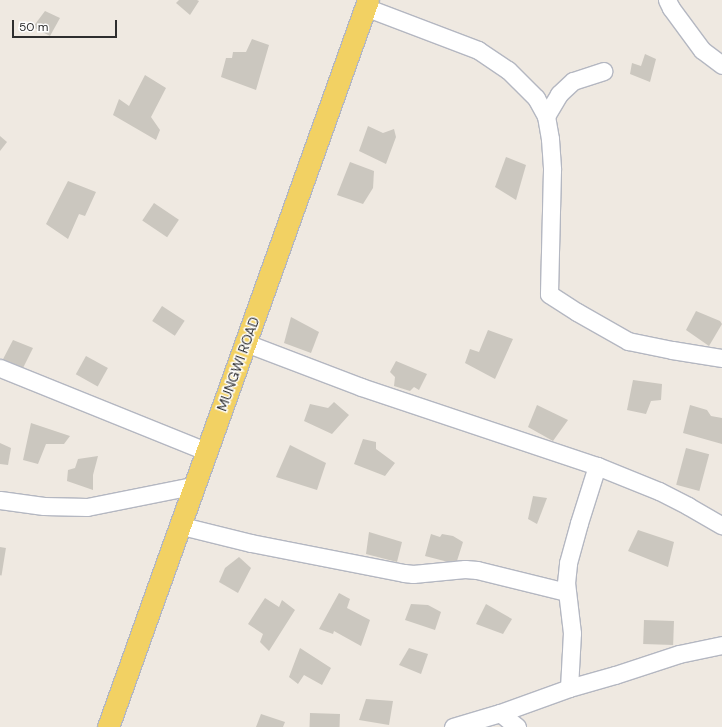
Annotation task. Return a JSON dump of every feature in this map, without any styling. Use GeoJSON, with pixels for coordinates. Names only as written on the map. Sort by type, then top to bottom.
{"type":"FeatureCollection","features":[{"type":"Feature","properties":{"kind":"main road","name":"MUNGWI ROAD"},"geometry":{"type":"LineString","coordinates":[[108,727],[178,525],[246,343],[366,4]]}},
{"type":"Feature","properties":{"kind":"street"},"geometry":{"type":"LineString","coordinates":[[667,0],[671,8],[702,50],[722,65]]}},
{"type":"Feature","properties":{"kind":"street"},"geometry":{"type":"LineString","coordinates":[[366,4],[478,50],[508,70],[536,98],[546,116],[550,139],[552,170],[549,294],[565,305],[628,340],[672,350],[722,358]]}},
{"type":"Feature","properties":{"kind":"street"},"geometry":{"type":"LineString","coordinates":[[546,116],[559,94],[573,81],[603,72]]}},
{"type":"Feature","properties":{"kind":"street"},"geometry":{"type":"LineString","coordinates":[[246,343],[361,387],[596,466],[665,494],[722,526]]}},
{"type":"Feature","properties":{"kind":"street"},"geometry":{"type":"LineString","coordinates":[[0,368],[205,451]]}},
{"type":"Feature","properties":{"kind":"street"},"geometry":{"type":"LineString","coordinates":[[569,688],[572,621],[566,592],[568,563],[596,466]]}},
{"type":"Feature","properties":{"kind":"street"},"geometry":{"type":"LineString","coordinates":[[0,500],[44,506],[86,508],[192,486]]}},
{"type":"Feature","properties":{"kind":"street"},"geometry":{"type":"LineString","coordinates":[[178,525],[251,544],[404,573],[413,574],[471,569],[566,592]]}},
{"type":"Feature","properties":{"kind":"street"},"geometry":{"type":"LineString","coordinates":[[454,727],[500,713],[569,688],[616,675],[679,654],[722,645]]}},
{"type":"Feature","properties":{"kind":"street"},"geometry":{"type":"LineString","coordinates":[[500,713],[517,727]]}},
{"type":"Feature","properties":{"kind":"building"},"geometry":{"type":"Polygon","coordinates":[[[179,0],[199,1],[190,15],[176,3],[179,0]]]}},
{"type":"Feature","properties":{"kind":"building"},"geometry":{"type":"Polygon","coordinates":[[[45,11],[60,18],[50,36],[33,27],[45,11]]]}},
{"type":"Feature","properties":{"kind":"building"},"geometry":{"type":"Polygon","coordinates":[[[252,39],[269,45],[256,90],[221,77],[226,58],[232,58],[233,52],[246,52],[252,39]]]}},
{"type":"Feature","properties":{"kind":"building"},"geometry":{"type":"Polygon","coordinates":[[[645,54],[656,59],[650,82],[630,74],[632,63],[641,66],[645,54]]]}},
{"type":"Feature","properties":{"kind":"building"},"geometry":{"type":"Polygon","coordinates":[[[145,75],[166,88],[151,117],[160,130],[156,140],[113,115],[119,99],[129,106],[145,75]]]}},
{"type":"Feature","properties":{"kind":"building"},"geometry":{"type":"Polygon","coordinates":[[[368,126],[383,133],[394,129],[396,137],[386,164],[359,151],[368,126]]]}},
{"type":"Feature","properties":{"kind":"building"},"geometry":{"type":"Polygon","coordinates":[[[0,136],[7,142],[0,151],[0,136]]]}},
{"type":"Feature","properties":{"kind":"building"},"geometry":{"type":"Polygon","coordinates":[[[506,157],[526,165],[516,200],[495,187],[506,157]]]}},
{"type":"Feature","properties":{"kind":"building"},"geometry":{"type":"Polygon","coordinates":[[[350,162],[374,171],[373,188],[363,204],[337,195],[350,162]]]}},
{"type":"Feature","properties":{"kind":"building"},"geometry":{"type":"Polygon","coordinates":[[[68,181],[96,192],[85,216],[79,214],[68,239],[46,224],[68,181]]]}},
{"type":"Feature","properties":{"kind":"building"},"geometry":{"type":"Polygon","coordinates":[[[154,203],[179,220],[167,237],[142,220],[154,203]]]}},
{"type":"Feature","properties":{"kind":"building"},"geometry":{"type":"Polygon","coordinates":[[[162,306],[185,321],[175,336],[152,321],[162,306]]]}},
{"type":"Feature","properties":{"kind":"building"},"geometry":{"type":"Polygon","coordinates":[[[696,311],[720,321],[722,324],[709,346],[686,330],[696,311]]]}},
{"type":"Feature","properties":{"kind":"building"},"geometry":{"type":"Polygon","coordinates":[[[291,317],[319,332],[311,353],[284,343],[291,317]]]}},
{"type":"Feature","properties":{"kind":"building"},"geometry":{"type":"Polygon","coordinates":[[[488,330],[513,339],[495,379],[465,363],[470,349],[479,352],[488,330]]]}},
{"type":"Feature","properties":{"kind":"building"},"geometry":{"type":"Polygon","coordinates":[[[13,340],[33,348],[22,370],[1,363],[13,340]]]}},
{"type":"Feature","properties":{"kind":"building"},"geometry":{"type":"Polygon","coordinates":[[[86,356],[108,368],[98,386],[76,374],[86,356]]]}},
{"type":"Feature","properties":{"kind":"building"},"geometry":{"type":"Polygon","coordinates":[[[396,361],[427,374],[419,390],[414,387],[410,391],[394,386],[395,377],[390,372],[396,361]]]}},
{"type":"Feature","properties":{"kind":"building"},"geometry":{"type":"Polygon","coordinates":[[[633,380],[662,384],[661,400],[651,401],[646,414],[627,410],[633,380]]]}},
{"type":"Feature","properties":{"kind":"building"},"geometry":{"type":"Polygon","coordinates":[[[334,402],[349,415],[332,434],[304,421],[310,404],[328,408],[334,402]]]}},
{"type":"Feature","properties":{"kind":"building"},"geometry":{"type":"Polygon","coordinates":[[[537,405],[568,420],[553,441],[528,427],[537,405]]]}},
{"type":"Feature","properties":{"kind":"building"},"geometry":{"type":"Polygon","coordinates":[[[690,405],[707,410],[711,416],[722,418],[722,444],[683,433],[690,405]]]}},
{"type":"Feature","properties":{"kind":"building"},"geometry":{"type":"Polygon","coordinates":[[[31,423],[70,436],[64,444],[46,444],[38,464],[23,460],[31,423]]]}},
{"type":"Feature","properties":{"kind":"building"},"geometry":{"type":"Polygon","coordinates":[[[363,439],[376,442],[376,449],[395,463],[385,476],[354,464],[363,439]]]}},
{"type":"Feature","properties":{"kind":"building"},"geometry":{"type":"Polygon","coordinates":[[[0,443],[11,448],[8,465],[0,464],[0,443]]]}},
{"type":"Feature","properties":{"kind":"building"},"geometry":{"type":"Polygon","coordinates":[[[290,445],[326,463],[317,490],[276,477],[290,445]]]}},
{"type":"Feature","properties":{"kind":"building"},"geometry":{"type":"Polygon","coordinates":[[[686,448],[709,454],[699,491],[676,485],[686,448]]]}},
{"type":"Feature","properties":{"kind":"building"},"geometry":{"type":"Polygon","coordinates":[[[98,456],[93,475],[93,490],[67,481],[68,470],[75,468],[78,459],[98,456]]]}},
{"type":"Feature","properties":{"kind":"building"},"geometry":{"type":"Polygon","coordinates":[[[533,496],[547,498],[537,524],[528,519],[533,496]]]}},
{"type":"Feature","properties":{"kind":"building"},"geometry":{"type":"Polygon","coordinates":[[[638,530],[674,542],[668,567],[628,551],[638,530]]]}},
{"type":"Feature","properties":{"kind":"building"},"geometry":{"type":"Polygon","coordinates":[[[369,532],[402,542],[397,562],[366,554],[369,532]]]}},
{"type":"Feature","properties":{"kind":"building"},"geometry":{"type":"Polygon","coordinates":[[[431,534],[440,537],[442,534],[453,536],[463,542],[456,564],[425,556],[431,534]]]}},
{"type":"Feature","properties":{"kind":"building"},"geometry":{"type":"Polygon","coordinates":[[[0,547],[6,548],[2,576],[0,575],[0,547]]]}},
{"type":"Feature","properties":{"kind":"building"},"geometry":{"type":"Polygon","coordinates":[[[239,557],[251,568],[238,593],[219,582],[225,568],[239,557]]]}},
{"type":"Feature","properties":{"kind":"building"},"geometry":{"type":"Polygon","coordinates":[[[339,593],[350,599],[347,608],[370,620],[361,646],[334,631],[333,634],[319,629],[339,593]]]}},
{"type":"Feature","properties":{"kind":"building"},"geometry":{"type":"Polygon","coordinates":[[[265,598],[279,607],[282,600],[295,610],[269,651],[260,642],[263,634],[248,624],[265,598]]]}},
{"type":"Feature","properties":{"kind":"building"},"geometry":{"type":"Polygon","coordinates":[[[411,604],[428,605],[441,612],[435,630],[405,620],[411,604]]]}},
{"type":"Feature","properties":{"kind":"building"},"geometry":{"type":"Polygon","coordinates":[[[486,604],[512,619],[503,634],[476,624],[486,604]]]}},
{"type":"Feature","properties":{"kind":"building"},"geometry":{"type":"Polygon","coordinates":[[[644,620],[674,621],[673,645],[643,644],[644,620]]]}},
{"type":"Feature","properties":{"kind":"building"},"geometry":{"type":"Polygon","coordinates":[[[300,648],[331,668],[322,685],[304,675],[298,684],[289,677],[300,648]]]}},
{"type":"Feature","properties":{"kind":"building"},"geometry":{"type":"Polygon","coordinates":[[[409,648],[428,654],[421,674],[399,665],[409,648]]]}},
{"type":"Feature","properties":{"kind":"building"},"geometry":{"type":"Polygon","coordinates":[[[366,699],[393,701],[389,725],[359,720],[366,699]]]}},
{"type":"Feature","properties":{"kind":"building"},"geometry":{"type":"Polygon","coordinates":[[[310,713],[340,714],[340,727],[310,727],[310,713]]]}},
{"type":"Feature","properties":{"kind":"building"},"geometry":{"type":"Polygon","coordinates":[[[261,714],[285,722],[283,727],[256,727],[261,714]]]}}]}
